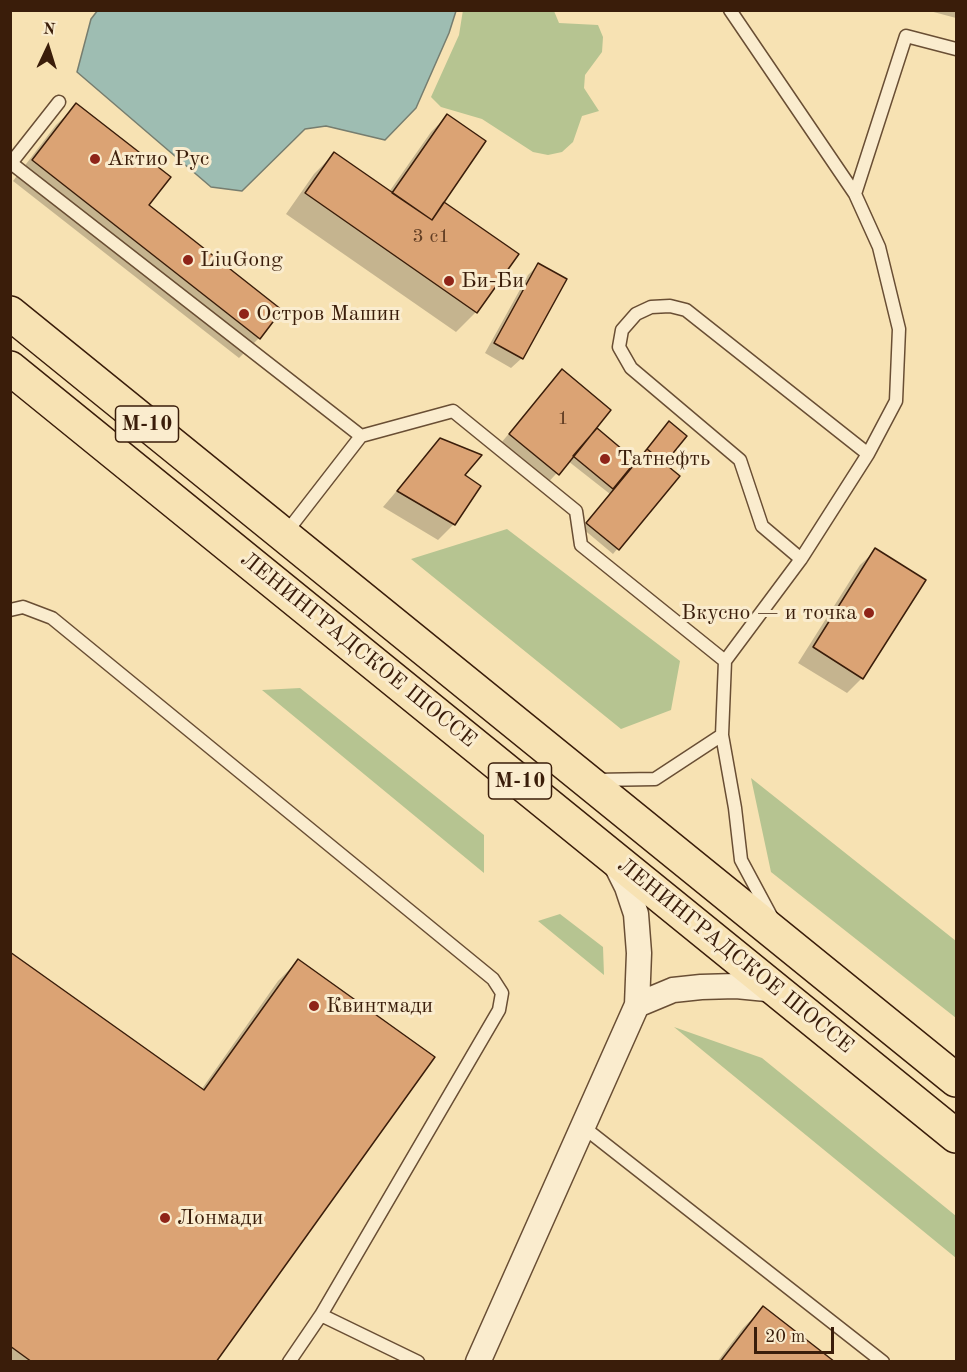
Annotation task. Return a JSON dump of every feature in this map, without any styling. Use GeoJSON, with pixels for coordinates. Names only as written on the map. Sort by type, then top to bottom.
{"type":"FeatureCollection","features":[{"type":"Feature","properties":{"kind":"highway","name":"ЛЕНИНГРАДСКОЕ ШОССЕ"},"geometry":{"type":"LineString","coordinates":[[10,313],[957,1080]]}},
{"type":"Feature","properties":{"kind":"highway","name":"ЛЕНИНГРАДСКОЕ ШОССЕ"},"geometry":{"type":"LineString","coordinates":[[10,368],[957,1136]]}},
{"type":"Feature","properties":{"kind":"street"},"geometry":{"type":"LineString","coordinates":[[478,1362],[637,1005],[639,953],[636,914],[627,887],[610,855]]}},
{"type":"Feature","properties":{"kind":"street"},"geometry":{"type":"LineString","coordinates":[[637,1005],[673,990],[735,986],[777,990]]}},
{"type":"Feature","properties":{"kind":"lane"},"geometry":{"type":"LineString","coordinates":[[730,10],[855,194],[879,247],[900,329],[897,401],[868,454],[801,559],[725,661],[722,735],[735,808],[741,860],[783,939]]}},
{"type":"Feature","properties":{"kind":"lane"},"geometry":{"type":"LineString","coordinates":[[855,194],[906,36],[957,49]]}},
{"type":"Feature","properties":{"kind":"lane"},"geometry":{"type":"LineString","coordinates":[[59,102],[11,163],[361,436]]}},
{"type":"Feature","properties":{"kind":"lane"},"geometry":{"type":"LineString","coordinates":[[801,559],[762,526],[740,460],[631,368],[619,347],[622,330],[636,314],[651,308],[670,306],[686,310],[868,454]]}},
{"type":"Feature","properties":{"kind":"lane"},"geometry":{"type":"LineString","coordinates":[[284,535],[361,436],[453,411],[576,511],[581,545],[725,661]]}},
{"type":"Feature","properties":{"kind":"lane"},"geometry":{"type":"LineString","coordinates":[[10,610],[23,607],[52,618],[484,971],[493,979],[502,993],[499,1010],[321,1315],[289,1362]]}},
{"type":"Feature","properties":{"kind":"lane"},"geometry":{"type":"LineString","coordinates":[[587,780],[655,779],[722,735]]}},
{"type":"Feature","properties":{"kind":"lane"},"geometry":{"type":"LineString","coordinates":[[582,1126],[883,1362]]}},
{"type":"Feature","properties":{"kind":"lane"},"geometry":{"type":"LineString","coordinates":[[321,1315],[418,1362]]}},
{"type":"Feature","properties":{"kind":"green space"},"geometry":{"type":"Polygon","coordinates":[[[463,10],[554,11],[559,23],[598,25],[603,37],[602,52],[585,75],[584,88],[599,111],[582,116],[573,142],[562,152],[548,155],[533,152],[482,119],[441,107],[431,97],[459,35],[463,10]]]}},
{"type":"Feature","properties":{"kind":"green space"},"geometry":{"type":"Polygon","coordinates":[[[507,529],[680,661],[671,710],[621,729],[411,559],[507,529]]]}},
{"type":"Feature","properties":{"kind":"green space"},"geometry":{"type":"Polygon","coordinates":[[[300,688],[484,835],[484,873],[262,690],[300,688]]]}},
{"type":"Feature","properties":{"kind":"green space"},"geometry":{"type":"Polygon","coordinates":[[[751,778],[956,941],[956,1018],[771,872],[751,778]]]}},
{"type":"Feature","properties":{"kind":"green space"},"geometry":{"type":"Polygon","coordinates":[[[560,914],[603,947],[604,975],[538,921],[560,914]]]}},
{"type":"Feature","properties":{"kind":"green space"},"geometry":{"type":"Polygon","coordinates":[[[674,1027],[762,1058],[956,1216],[956,1258],[674,1027]]]}},
{"type":"Feature","properties":{"kind":"water"},"geometry":{"type":"Polygon","coordinates":[[[98,10],[456,11],[449,33],[416,108],[385,140],[326,126],[305,129],[242,191],[211,187],[77,72],[91,19],[98,10]]]}},
{"type":"Feature","properties":{"kind":"building"},"geometry":{"type":"Polygon","coordinates":[[[76,103],[171,177],[149,205],[282,310],[260,339],[32,160],[76,103]]]}},
{"type":"Feature","properties":{"kind":"building"},"geometry":{"type":"Polygon","coordinates":[[[447,114],[486,141],[432,220],[392,193],[447,114]]]}},
{"type":"Feature","properties":{"kind":"building"},"geometry":{"type":"Polygon","coordinates":[[[334,152],[432,220],[444,202],[519,254],[477,313],[305,193],[334,152]]]}},
{"type":"Feature","properties":{"kind":"building"},"geometry":{"type":"Polygon","coordinates":[[[538,263],[567,279],[523,359],[494,343],[538,263]]]}},
{"type":"Feature","properties":{"kind":"building"},"geometry":{"type":"Polygon","coordinates":[[[562,369],[611,410],[559,475],[509,434],[562,369]]]}},
{"type":"Feature","properties":{"kind":"building"},"geometry":{"type":"Polygon","coordinates":[[[669,421],[687,436],[665,463],[647,449],[669,421]]]}},
{"type":"Feature","properties":{"kind":"building","name":"Татнефть"},"geometry":{"type":"Polygon","coordinates":[[[597,428],[636,461],[613,489],[573,456],[597,428]]]}},
{"type":"Feature","properties":{"kind":"building"},"geometry":{"type":"Polygon","coordinates":[[[440,438],[482,455],[465,475],[481,486],[455,525],[397,491],[440,438]]]}},
{"type":"Feature","properties":{"kind":"building"},"geometry":{"type":"Polygon","coordinates":[[[647,449],[680,476],[619,550],[586,523],[647,449]]]}},
{"type":"Feature","properties":{"kind":"building","name":"Вкусно — и точка"},"geometry":{"type":"Polygon","coordinates":[[[875,548],[926,580],[863,679],[813,647],[875,548]]]}},
{"type":"Feature","properties":{"kind":"building","name":"Лонмади"},"geometry":{"type":"Polygon","coordinates":[[[10,952],[204,1090],[298,959],[435,1057],[216,1362],[32,1362],[10,1346],[10,952]]]}},
{"type":"Feature","properties":{"kind":"building"},"geometry":{"type":"Polygon","coordinates":[[[763,1306],[835,1362],[720,1362],[763,1306]]]}},
{"type":"Feature","properties":{"kind":"place","name":"Актио Рус"},"geometry":{"type":"Point","coordinates":[95,159]}},
{"type":"Feature","properties":{"kind":"place","name":"LiuGong"},"geometry":{"type":"Point","coordinates":[188,260]}},
{"type":"Feature","properties":{"kind":"place","name":"Би-Би"},"geometry":{"type":"Point","coordinates":[449,281]}},
{"type":"Feature","properties":{"kind":"place","name":"Остров Машин"},"geometry":{"type":"Point","coordinates":[244,314]}},
{"type":"Feature","properties":{"kind":"place","name":"Татнефть"},"geometry":{"type":"Point","coordinates":[605,459]}},
{"type":"Feature","properties":{"kind":"place","name":"Вкусно — и точка"},"geometry":{"type":"Point","coordinates":[869,613]}},
{"type":"Feature","properties":{"kind":"place","name":"Квинтмади"},"geometry":{"type":"Point","coordinates":[314,1006]}},
{"type":"Feature","properties":{"kind":"place","name":"Лонмади"},"geometry":{"type":"Point","coordinates":[165,1218]}}]}
